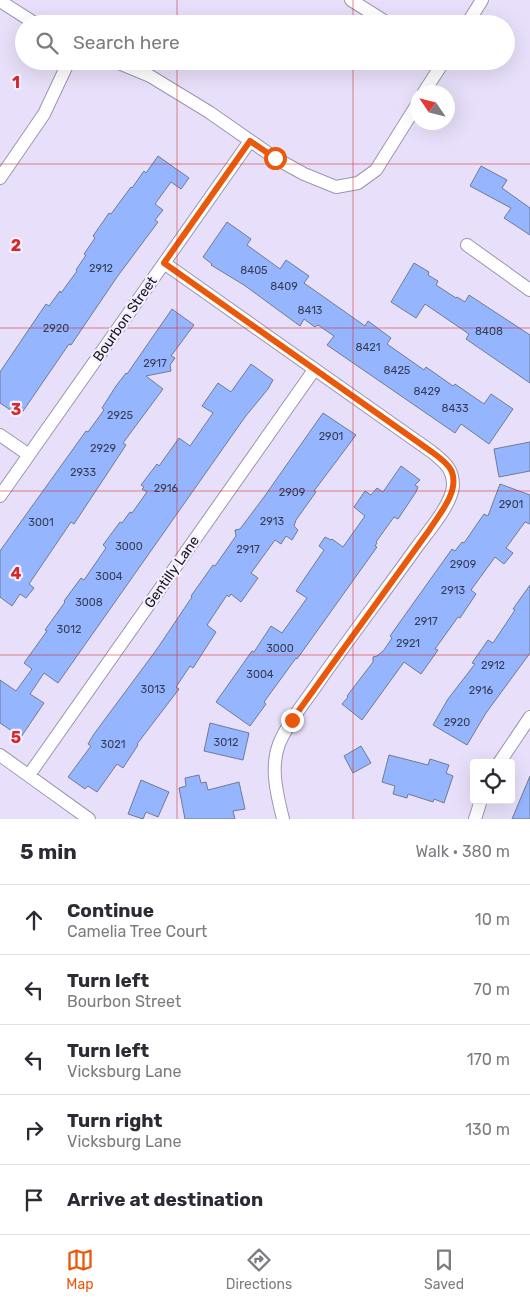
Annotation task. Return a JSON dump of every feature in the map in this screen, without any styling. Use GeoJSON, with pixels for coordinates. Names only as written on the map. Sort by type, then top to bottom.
{"type":"FeatureCollection","features":[{"type":"Feature","properties":{"kind":"street"},"geometry":{"type":"LineString","coordinates":[[350,0],[374,15]]}},
{"type":"Feature","properties":{"kind":"street"},"geometry":{"type":"LineString","coordinates":[[473,15],[482,0]]}},
{"type":"Feature","properties":{"kind":"street"},"geometry":{"type":"LineString","coordinates":[[0,1],[22,15]]}},
{"type":"Feature","properties":{"kind":"street"},"geometry":{"type":"LineString","coordinates":[[0,178],[44,114],[65,70]]}},
{"type":"Feature","properties":{"kind":"street"},"geometry":{"type":"LineString","coordinates":[[136,70],[150,76],[209,112],[250,141],[304,174],[336,187],[358,183],[376,170],[410,116]]}},
{"type":"Feature","properties":{"kind":"street"},"geometry":{"type":"LineString","coordinates":[[429,85],[438,70]]}},
{"type":"Feature","properties":{"kind":"street","name":"Bourbon Street"},"geometry":{"type":"LineString","coordinates":[[0,496],[250,141]]}},
{"type":"Feature","properties":{"kind":"street"},"geometry":{"type":"LineString","coordinates":[[468,245],[530,290]]}},
{"type":"Feature","properties":{"kind":"street"},"geometry":{"type":"LineString","coordinates":[[164,263],[444,462],[452,471],[453,488],[448,502],[292,720],[279,745],[275,776],[276,793],[283,819]]}},
{"type":"Feature","properties":{"kind":"street","name":"Gentilly Lane"},"geometry":{"type":"LineString","coordinates":[[29,775],[314,370]]}},
{"type":"Feature","properties":{"kind":"street"},"geometry":{"type":"LineString","coordinates":[[0,435],[29,455]]}},
{"type":"Feature","properties":{"kind":"street"},"geometry":{"type":"LineString","coordinates":[[502,759],[530,717]]}},
{"type":"Feature","properties":{"kind":"street"},"geometry":{"type":"LineString","coordinates":[[0,755],[89,819]]}},
{"type":"Feature","properties":{"kind":"street"},"geometry":{"type":"LineString","coordinates":[[475,819],[480,804]]}},
{"type":"Feature","properties":{"kind":"building"},"geometry":{"type":"Polygon","coordinates":[[[158,156],[189,178],[181,189],[171,182],[155,204],[163,210],[155,220],[158,222],[117,277],[71,345],[69,344],[21,414],[13,409],[12,411],[0,403],[0,372],[46,304],[49,306],[77,271],[86,255],[84,254],[95,238],[93,236],[109,213],[111,214],[158,156]]]}},
{"type":"Feature","properties":{"kind":"building"},"geometry":{"type":"Polygon","coordinates":[[[481,166],[507,180],[502,188],[530,208],[530,235],[504,218],[511,208],[470,186],[481,166]]]}},
{"type":"Feature","properties":{"kind":"building"},"geometry":{"type":"Polygon","coordinates":[[[227,222],[251,239],[247,245],[280,269],[286,260],[309,276],[304,283],[365,326],[368,321],[391,338],[387,344],[424,370],[426,367],[484,404],[491,394],[513,409],[489,444],[461,424],[455,433],[327,345],[334,336],[318,325],[315,327],[304,319],[300,326],[244,285],[211,265],[203,257],[227,222]]]}},
{"type":"Feature","properties":{"kind":"building"},"geometry":{"type":"Polygon","coordinates":[[[414,263],[429,272],[428,275],[438,281],[436,285],[456,298],[465,302],[469,295],[530,335],[530,383],[466,339],[469,334],[425,304],[416,318],[391,302],[414,263]]]}},
{"type":"Feature","properties":{"kind":"building"},"geometry":{"type":"Polygon","coordinates":[[[172,309],[194,325],[171,356],[175,358],[170,365],[171,371],[146,376],[163,389],[123,443],[126,445],[74,524],[71,522],[29,584],[34,588],[26,598],[20,594],[12,606],[0,597],[0,551],[86,431],[88,432],[104,410],[102,408],[116,386],[127,374],[172,309]]]}},
{"type":"Feature","properties":{"kind":"building"},"geometry":{"type":"Polygon","coordinates":[[[251,364],[273,380],[268,389],[245,417],[58,683],[44,673],[30,694],[44,703],[21,737],[0,723],[0,680],[16,691],[32,669],[24,663],[47,631],[45,630],[64,601],[81,578],[84,580],[106,548],[103,545],[120,522],[122,523],[130,512],[132,513],[147,492],[142,489],[144,487],[141,485],[157,464],[159,466],[179,438],[190,446],[213,413],[202,406],[218,383],[231,392],[251,364]]]}},
{"type":"Feature","properties":{"kind":"building"},"geometry":{"type":"Polygon","coordinates":[[[323,413],[356,435],[314,491],[316,492],[296,520],[294,526],[298,530],[292,540],[286,536],[281,544],[275,540],[251,573],[258,578],[241,602],[231,594],[229,597],[227,595],[207,625],[216,632],[193,668],[190,666],[176,687],[179,689],[137,744],[123,768],[117,764],[97,792],[88,786],[85,789],[68,777],[91,746],[88,744],[94,734],[157,649],[213,565],[215,566],[236,536],[235,530],[240,529],[323,413]]]}},
{"type":"Feature","properties":{"kind":"building"},"geometry":{"type":"Polygon","coordinates":[[[530,442],[530,471],[499,477],[494,449],[530,442]]]}},
{"type":"Feature","properties":{"kind":"building"},"geometry":{"type":"Polygon","coordinates":[[[401,466],[420,480],[415,485],[418,487],[416,492],[398,519],[394,517],[376,542],[375,546],[377,547],[264,702],[266,704],[250,726],[216,702],[271,626],[282,633],[307,598],[296,591],[324,550],[319,546],[325,537],[332,539],[343,547],[365,516],[354,507],[365,491],[371,495],[377,488],[383,492],[401,466]]]}},
{"type":"Feature","properties":{"kind":"building"},"geometry":{"type":"Polygon","coordinates":[[[500,484],[530,495],[530,524],[525,522],[506,548],[513,553],[504,564],[495,557],[471,590],[476,594],[460,618],[458,617],[435,649],[438,650],[421,674],[404,662],[362,720],[342,704],[373,662],[373,657],[384,650],[392,638],[390,636],[452,549],[455,551],[462,542],[464,543],[484,514],[488,516],[500,484]]]}},
{"type":"Feature","properties":{"kind":"building"},"geometry":{"type":"Polygon","coordinates":[[[530,585],[530,653],[486,713],[467,745],[433,725],[448,699],[475,664],[472,663],[488,640],[493,643],[530,585]]]}},
{"type":"Feature","properties":{"kind":"building"},"geometry":{"type":"Polygon","coordinates":[[[210,723],[249,733],[243,760],[204,751],[210,723]]]}},
{"type":"Feature","properties":{"kind":"building"},"geometry":{"type":"Polygon","coordinates":[[[361,746],[371,763],[353,773],[344,756],[361,746]]]}},
{"type":"Feature","properties":{"kind":"building"},"geometry":{"type":"Polygon","coordinates":[[[389,755],[428,765],[430,759],[449,765],[446,773],[453,776],[444,803],[434,799],[433,802],[408,794],[407,798],[393,794],[395,786],[382,782],[389,755]]]}},
{"type":"Feature","properties":{"kind":"building"},"geometry":{"type":"Polygon","coordinates":[[[199,775],[201,783],[206,782],[208,790],[239,782],[245,809],[233,811],[235,819],[185,819],[179,788],[186,786],[185,778],[199,775]]]}},
{"type":"Feature","properties":{"kind":"building"},"geometry":{"type":"Polygon","coordinates":[[[530,776],[530,819],[512,819],[530,776]]]}},
{"type":"Feature","properties":{"kind":"building"},"geometry":{"type":"Polygon","coordinates":[[[141,780],[169,792],[158,817],[146,812],[143,819],[128,814],[141,780]]]}},
{"type":"Feature","properties":{"kind":"route"},"geometry":{"type":"LineString","coordinates":[[275,158],[250,141],[164,263],[432,452],[452,471],[453,488],[448,502],[430,529],[292,720]]}}]}
